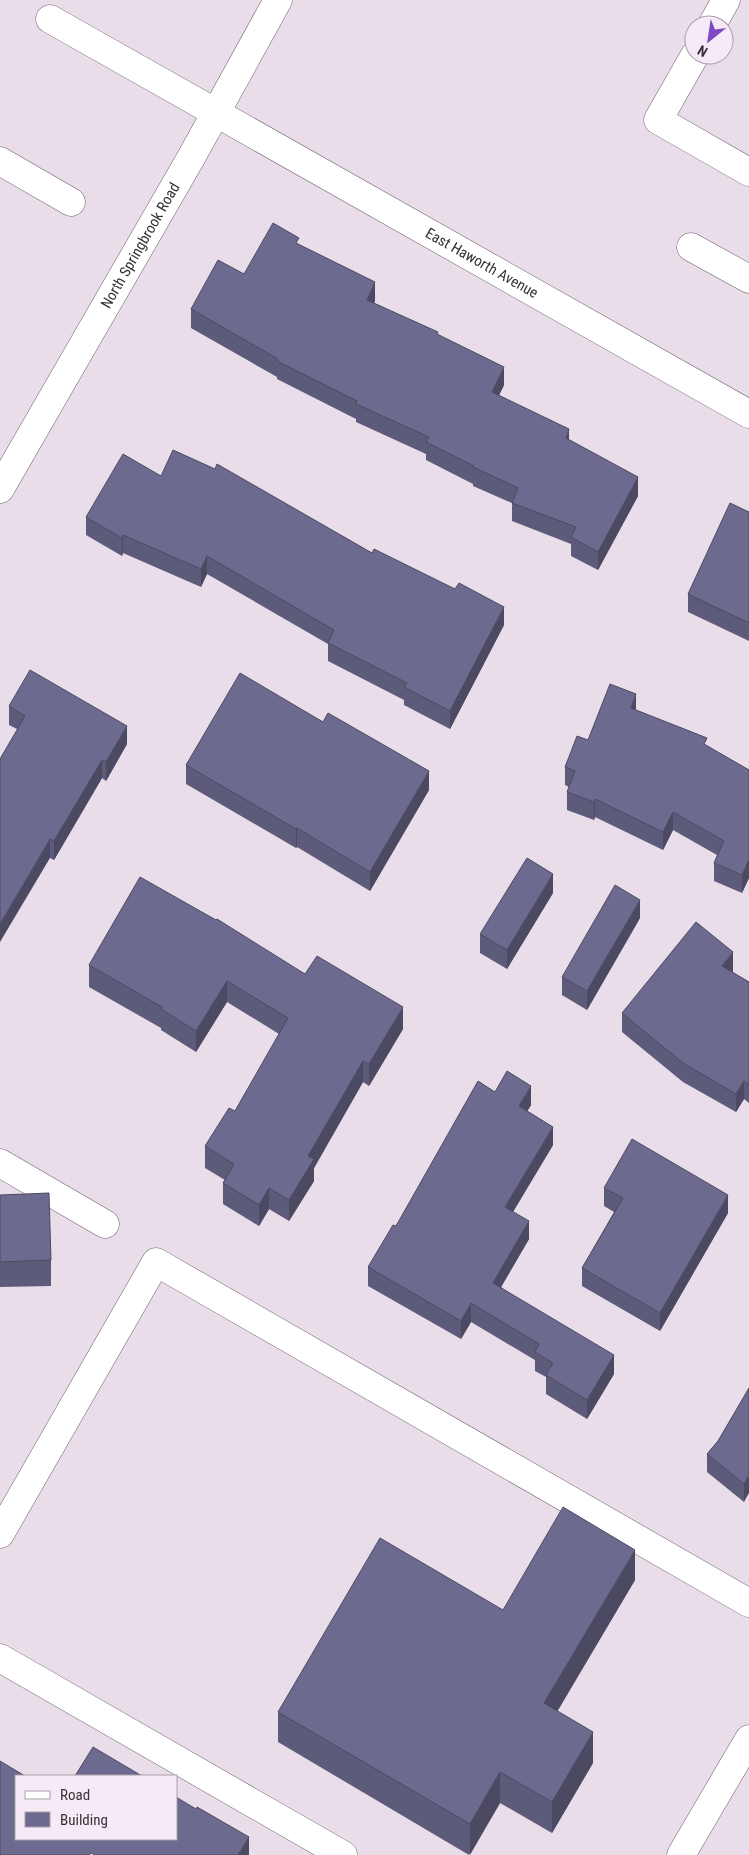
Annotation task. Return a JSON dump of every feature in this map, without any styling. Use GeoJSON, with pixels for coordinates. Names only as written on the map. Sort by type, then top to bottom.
{"type":"FeatureCollection","features":[{"type":"Feature","properties":{"kind":"street","name":"North Springbrook Road"},"geometry":{"type":"LineString","coordinates":[[0,489],[278,0]]}},
{"type":"Feature","properties":{"kind":"street"},"geometry":{"type":"LineString","coordinates":[[718,15],[726,0]]}},
{"type":"Feature","properties":{"kind":"street","name":"East Haworth Avenue"},"geometry":{"type":"LineString","coordinates":[[50,19],[749,414]]}},
{"type":"Feature","properties":{"kind":"street"},"geometry":{"type":"LineString","coordinates":[[689,65],[658,120],[749,172]]}},
{"type":"Feature","properties":{"kind":"street"},"geometry":{"type":"LineString","coordinates":[[0,161],[71,202]]}},
{"type":"Feature","properties":{"kind":"street"},"geometry":{"type":"LineString","coordinates":[[691,247],[749,279]]}},
{"type":"Feature","properties":{"kind":"street"},"geometry":{"type":"LineString","coordinates":[[0,1163],[105,1224]]}},
{"type":"Feature","properties":{"kind":"street"},"geometry":{"type":"LineString","coordinates":[[0,1534],[156,1262],[749,1603]]}},
{"type":"Feature","properties":{"kind":"street"},"geometry":{"type":"LineString","coordinates":[[0,1658],[343,1855]]}},
{"type":"Feature","properties":{"kind":"street"},"geometry":{"type":"LineString","coordinates":[[681,1855],[749,1738]]}},
{"type":"Feature","properties":{"kind":"building"},"geometry":{"type":"Polygon","coordinates":[[[273,223],[299,238],[296,243],[375,282],[367,300],[438,332],[437,334],[504,367],[492,392],[569,429],[566,438],[638,477],[598,552],[571,537],[576,527],[512,503],[518,488],[426,442],[429,437],[356,404],[357,401],[277,361],[278,359],[191,309],[218,260],[244,274],[273,223]]]}},
{"type":"Feature","properties":{"kind":"building"},"geometry":{"type":"Polygon","coordinates":[[[173,450],[215,469],[217,464],[372,553],[374,549],[455,589],[459,583],[504,607],[450,711],[404,687],[407,683],[328,643],[334,630],[207,556],[201,569],[123,535],[122,538],[86,517],[123,454],[161,476],[173,450]]]}},
{"type":"Feature","properties":{"kind":"building"},"geometry":{"type":"Polygon","coordinates":[[[730,503],[749,512],[749,623],[688,594],[730,503]]]}},
{"type":"Feature","properties":{"kind":"building"},"geometry":{"type":"Polygon","coordinates":[[[30,670],[127,726],[106,762],[102,760],[54,841],[50,839],[0,924],[0,759],[25,716],[9,706],[30,670]]]}},
{"type":"Feature","properties":{"kind":"building"},"geometry":{"type":"Polygon","coordinates":[[[240,673],[323,722],[328,713],[429,771],[370,872],[186,765],[240,673]]]}},
{"type":"Feature","properties":{"kind":"building"},"geometry":{"type":"Polygon","coordinates":[[[610,684],[636,694],[631,708],[707,738],[704,744],[749,770],[749,860],[742,875],[714,863],[724,841],[673,812],[663,832],[595,799],[594,802],[567,792],[575,771],[565,767],[577,736],[588,740],[610,684]]]}},
{"type":"Feature","properties":{"kind":"building"},"geometry":{"type":"Polygon","coordinates":[[[527,858],[553,874],[507,950],[480,934],[527,858]]]}},
{"type":"Feature","properties":{"kind":"building"},"geometry":{"type":"Polygon","coordinates":[[[140,877],[217,919],[305,974],[317,956],[403,1007],[369,1064],[363,1061],[308,1156],[314,1159],[289,1200],[269,1188],[259,1205],[223,1183],[234,1164],[205,1146],[229,1108],[235,1111],[288,1018],[227,981],[196,1031],[161,1009],[162,1007],[89,965],[140,877]]]}},
{"type":"Feature","properties":{"kind":"building"},"geometry":{"type":"Polygon","coordinates":[[[615,885],[640,900],[587,991],[562,977],[615,885]]]}},
{"type":"Feature","properties":{"kind":"building"},"geometry":{"type":"Polygon","coordinates":[[[696,922],[733,952],[722,966],[749,982],[749,1085],[744,1081],[736,1094],[683,1063],[622,1013],[696,922]]]}},
{"type":"Feature","properties":{"kind":"building"},"geometry":{"type":"Polygon","coordinates":[[[507,1071],[531,1086],[519,1106],[553,1127],[505,1207],[529,1221],[493,1283],[614,1355],[587,1400],[546,1375],[553,1363],[535,1352],[539,1344],[471,1303],[461,1321],[368,1267],[393,1225],[396,1226],[478,1081],[495,1092],[507,1071]]]}},
{"type":"Feature","properties":{"kind":"building"},"geometry":{"type":"Polygon","coordinates":[[[632,1139],[728,1195],[660,1313],[582,1268],[623,1198],[604,1188],[632,1139]]]}},
{"type":"Feature","properties":{"kind":"building"},"geometry":{"type":"Polygon","coordinates":[[[49,1193],[51,1260],[0,1262],[0,1195],[49,1193]]]}},
{"type":"Feature","properties":{"kind":"building"},"geometry":{"type":"Polygon","coordinates":[[[749,1388],[749,1475],[744,1484],[707,1454],[718,1441],[749,1388]]]}},
{"type":"Feature","properties":{"kind":"building"},"geometry":{"type":"Polygon","coordinates":[[[563,1507],[635,1550],[544,1703],[593,1732],[552,1802],[500,1772],[470,1824],[278,1712],[380,1538],[503,1610],[563,1507]]]}},
{"type":"Feature","properties":{"kind":"building"},"geometry":{"type":"Polygon","coordinates":[[[93,1747],[140,1775],[76,1775],[93,1747]]]}},
{"type":"Feature","properties":{"kind":"building"},"geometry":{"type":"Polygon","coordinates":[[[0,1761],[23,1775],[15,1775],[15,1840],[178,1840],[178,1798],[249,1837],[238,1855],[95,1855],[91,1853],[89,1855],[0,1855],[0,1761]]]}}]}
